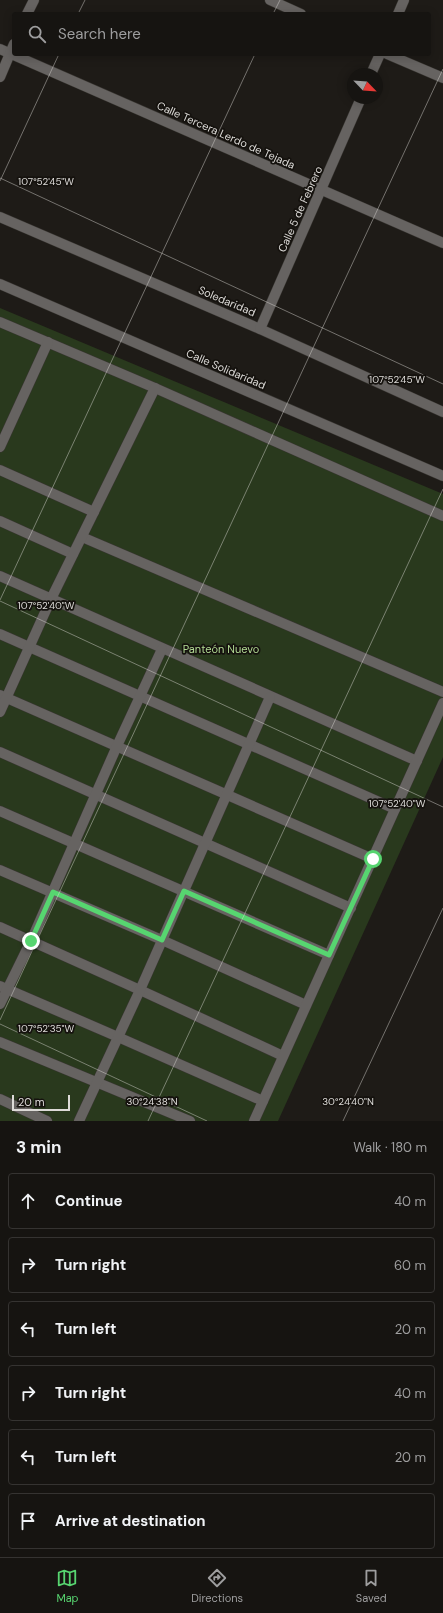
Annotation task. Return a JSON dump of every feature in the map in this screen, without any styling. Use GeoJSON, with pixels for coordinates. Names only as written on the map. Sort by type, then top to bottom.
{"type":"FeatureCollection","features":[{"type":"Feature","properties":{"kind":"street"},"geometry":{"type":"LineString","coordinates":[[29,12],[34,0]]}},
{"type":"Feature","properties":{"kind":"street"},"geometry":{"type":"LineString","coordinates":[[270,0],[297,12]]}},
{"type":"Feature","properties":{"kind":"street"},"geometry":{"type":"LineString","coordinates":[[399,12],[404,0]]}},
{"type":"Feature","properties":{"kind":"street","name":"Calle Tercera Lerdo de Tejada"},"geometry":{"type":"LineString","coordinates":[[0,49],[12,49]]}},
{"type":"Feature","properties":{"kind":"street"},"geometry":{"type":"LineString","coordinates":[[0,77],[12,49]]}},
{"type":"Feature","properties":{"kind":"street","name":"Calle Tercera Lerdo de Tejada"},"geometry":{"type":"LineString","coordinates":[[27,56],[322,190],[443,243]]}},
{"type":"Feature","properties":{"kind":"street"},"geometry":{"type":"LineString","coordinates":[[374,68],[379,56]]}},
{"type":"Feature","properties":{"kind":"street"},"geometry":{"type":"LineString","coordinates":[[392,56],[443,78]]}},
{"type":"Feature","properties":{"kind":"street","name":"Calle 5 de Febrero"},"geometry":{"type":"LineString","coordinates":[[260,328],[322,190],[358,104]]}},
{"type":"Feature","properties":{"kind":"street","name":"Soledaridad"},"geometry":{"type":"LineString","coordinates":[[0,217],[260,328],[443,412]]}},
{"type":"Feature","properties":{"kind":"street","name":"Calle Solidaridad"},"geometry":{"type":"LineString","coordinates":[[0,284],[443,476]]}},
{"type":"Feature","properties":{"kind":"street"},"geometry":{"type":"LineString","coordinates":[[0,322],[155,388],[443,516]]}},
{"type":"Feature","properties":{"kind":"street"},"geometry":{"type":"LineString","coordinates":[[0,447],[48,342]]}},
{"type":"Feature","properties":{"kind":"street"},"geometry":{"type":"LineString","coordinates":[[0,712],[3,696],[30,646],[51,599],[155,388]]}},
{"type":"Feature","properties":{"kind":"street"},"geometry":{"type":"LineString","coordinates":[[0,470],[94,512]]}},
{"type":"Feature","properties":{"kind":"street"},"geometry":{"type":"LineString","coordinates":[[0,521],[73,554]]}},
{"type":"Feature","properties":{"kind":"street"},"geometry":{"type":"LineString","coordinates":[[82,537],[443,692]]}},
{"type":"Feature","properties":{"kind":"street"},"geometry":{"type":"LineString","coordinates":[[0,576],[417,761]]}},
{"type":"Feature","properties":{"kind":"street"},"geometry":{"type":"LineString","coordinates":[[0,634],[30,646],[140,697],[395,810]]}},
{"type":"Feature","properties":{"kind":"street"},"geometry":{"type":"LineString","coordinates":[[0,1004],[3,988],[31,941],[117,746],[162,649]]}},
{"type":"Feature","properties":{"kind":"street"},"geometry":{"type":"LineString","coordinates":[[3,696],[373,859]]}},
{"type":"Feature","properties":{"kind":"street"},"geometry":{"type":"LineString","coordinates":[[79,1121],[140,990],[270,697]]}},
{"type":"Feature","properties":{"kind":"street"},"geometry":{"type":"LineString","coordinates":[[254,1121],[443,703]]}},
{"type":"Feature","properties":{"kind":"street"},"geometry":{"type":"LineString","coordinates":[[0,752],[351,908]]}},
{"type":"Feature","properties":{"kind":"street"},"geometry":{"type":"LineString","coordinates":[[0,812],[329,955]]}},
{"type":"Feature","properties":{"kind":"street"},"geometry":{"type":"LineString","coordinates":[[0,870],[162,940],[306,1005]]}},
{"type":"Feature","properties":{"kind":"street"},"geometry":{"type":"LineString","coordinates":[[0,927],[283,1056]]}},
{"type":"Feature","properties":{"kind":"street"},"geometry":{"type":"LineString","coordinates":[[3,988],[263,1101]]}},
{"type":"Feature","properties":{"kind":"street"},"geometry":{"type":"LineString","coordinates":[[0,1042],[190,1121]]}},
{"type":"Feature","properties":{"kind":"street"},"geometry":{"type":"LineString","coordinates":[[0,1099],[47,1121]]}},
{"type":"Feature","properties":{"kind":"green space","name":"Panteón Nuevo"},"geometry":{"type":"Polygon","coordinates":[[[0,308],[443,494],[443,757],[278,1121],[0,1121],[0,308]]]}},
{"type":"Feature","properties":{"kind":"route"},"geometry":{"type":"LineString","coordinates":[[31,941],[53,892],[162,940],[184,891],[329,955],[373,859]]}}]}
